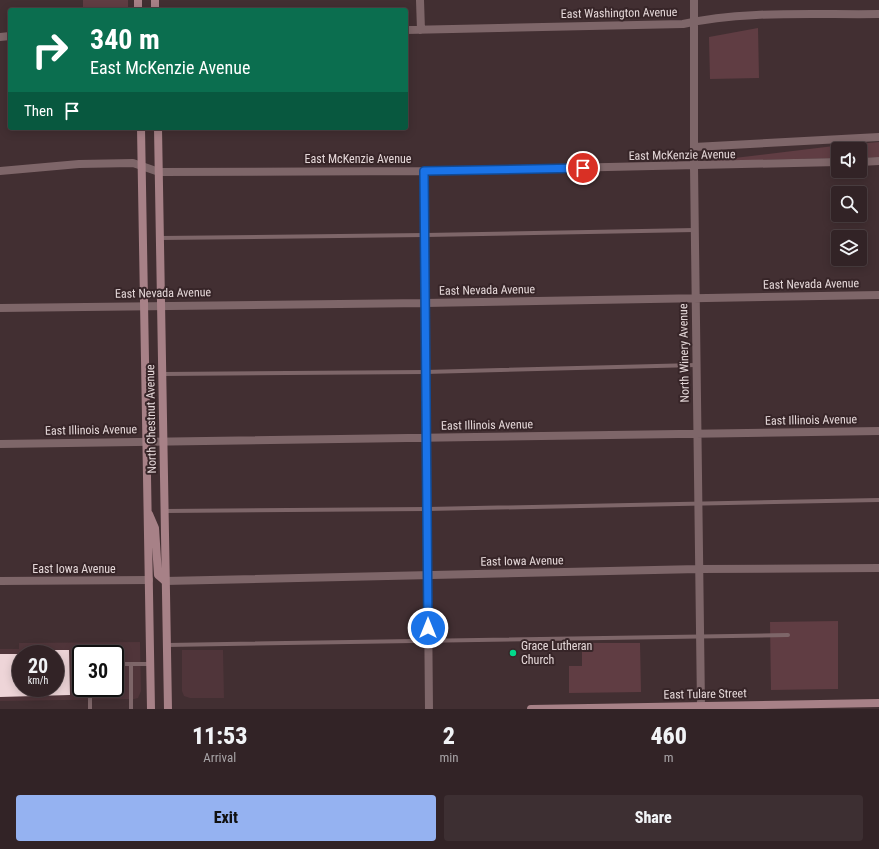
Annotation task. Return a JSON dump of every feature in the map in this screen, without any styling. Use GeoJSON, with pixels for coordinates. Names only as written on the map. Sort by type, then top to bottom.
{"type":"FeatureCollection","features":[{"type":"Feature","properties":{"kind":"main road","name":"North Chestnut Avenue"},"geometry":{"type":"LineString","coordinates":[[141,130],[151,709]]}},
{"type":"Feature","properties":{"kind":"main road","name":"North Chestnut Avenue"},"geometry":{"type":"LineString","coordinates":[[158,130],[168,709]]}},
{"type":"Feature","properties":{"kind":"main road"},"geometry":{"type":"LineString","coordinates":[[148,512],[156,528],[158,575],[165,581]]}},
{"type":"Feature","properties":{"kind":"main road","name":"East Tulare Street"},"geometry":{"type":"LineString","coordinates":[[531,709],[879,703]]}},
{"type":"Feature","properties":{"kind":"street"},"geometry":{"type":"LineString","coordinates":[[420,0],[421,30]]}},
{"type":"Feature","properties":{"kind":"street","name":"North Winery Avenue"},"geometry":{"type":"LineString","coordinates":[[694,0],[694,167],[701,706]]}},
{"type":"Feature","properties":{"kind":"street","name":"East Washington Avenue"},"geometry":{"type":"LineString","coordinates":[[408,30],[683,24],[735,16],[879,14]]}},
{"type":"Feature","properties":{"kind":"street","name":"East McKenzie Avenue"},"geometry":{"type":"LineString","coordinates":[[694,147],[879,137]]}},
{"type":"Feature","properties":{"kind":"street"},"geometry":{"type":"LineString","coordinates":[[867,162],[879,161]]}},
{"type":"Feature","properties":{"kind":"street","name":"East McKenzie Avenue"},"geometry":{"type":"LineString","coordinates":[[0,171],[106,163],[134,163],[159,172],[424,171],[694,167],[831,162]]}},
{"type":"Feature","properties":{"kind":"street"},"geometry":{"type":"LineString","coordinates":[[424,171],[429,709]]}},
{"type":"Feature","properties":{"kind":"street","name":"East Nevada Avenue"},"geometry":{"type":"LineString","coordinates":[[0,308],[425,303],[696,297],[879,295]]}},
{"type":"Feature","properties":{"kind":"street","name":"East Illinois Avenue"},"geometry":{"type":"LineString","coordinates":[[0,444],[146,441],[426,439],[879,431]]}},
{"type":"Feature","properties":{"kind":"street","name":"East Iowa Avenue"},"geometry":{"type":"LineString","coordinates":[[165,581],[699,570],[879,568]]}},
{"type":"Feature","properties":{"kind":"street","name":"East Iowa Avenue"},"geometry":{"type":"LineString","coordinates":[[0,581],[149,580]]}},
{"type":"Feature","properties":{"kind":"lane"},"geometry":{"type":"LineString","coordinates":[[160,238],[695,230]]}},
{"type":"Feature","properties":{"kind":"lane"},"geometry":{"type":"LineString","coordinates":[[162,374],[425,372],[696,365]]}},
{"type":"Feature","properties":{"kind":"lane"},"geometry":{"type":"LineString","coordinates":[[164,511],[427,509],[879,500]]}},
{"type":"Feature","properties":{"kind":"lane"},"geometry":{"type":"LineString","coordinates":[[166,645],[788,635]]}},
{"type":"Feature","properties":{"kind":"lane"},"geometry":{"type":"LineString","coordinates":[[124,664],[150,664]]}},
{"type":"Feature","properties":{"kind":"lane"},"geometry":{"type":"LineString","coordinates":[[131,664],[131,709]]}},
{"type":"Feature","properties":{"kind":"lane"},"geometry":{"type":"LineString","coordinates":[[90,697],[90,709]]}},
{"type":"Feature","properties":{"kind":"shaded area"},"geometry":{"type":"Polygon","coordinates":[[[83,0],[128,0],[128,8],[83,8],[83,0]]]}},
{"type":"Feature","properties":{"kind":"shaded area"},"geometry":{"type":"Polygon","coordinates":[[[758,28],[759,78],[710,79],[709,37],[758,28]]]}},
{"type":"Feature","properties":{"kind":"shaded area"},"geometry":{"type":"Polygon","coordinates":[[[879,142],[879,157],[867,158],[867,143],[879,142]]]}},
{"type":"Feature","properties":{"kind":"shaded area"},"geometry":{"type":"Polygon","coordinates":[[[831,146],[831,158],[709,161],[831,146]]]}},
{"type":"Feature","properties":{"kind":"shaded area"},"geometry":{"type":"Polygon","coordinates":[[[838,621],[838,689],[771,690],[770,622],[838,621]]]}},
{"type":"Feature","properties":{"kind":"shaded area"},"geometry":{"type":"Polygon","coordinates":[[[140,642],[141,691],[138,698],[134,699],[0,701],[0,649],[12,649],[12,697],[64,697],[64,645],[19,645],[19,643],[140,642]]]}},
{"type":"Feature","properties":{"kind":"shaded area"},"geometry":{"type":"Polygon","coordinates":[[[582,643],[640,643],[641,692],[569,693],[569,666],[582,666],[582,643]]]}},
{"type":"Feature","properties":{"kind":"shaded area"},"geometry":{"type":"Polygon","coordinates":[[[182,650],[223,650],[224,698],[190,698],[184,696],[182,691],[182,650]]]}},
{"type":"Feature","properties":{"kind":"building"},"geometry":{"type":"Polygon","coordinates":[[[64,650],[69,650],[70,695],[64,695],[64,650]]]}},
{"type":"Feature","properties":{"kind":"building"},"geometry":{"type":"Polygon","coordinates":[[[0,654],[12,654],[12,697],[0,697],[0,654]]]}},
{"type":"Feature","properties":{"kind":"place","name":"Grace Lutheran Church"},"geometry":{"type":"Point","coordinates":[513,653]}},
{"type":"Feature","properties":{"kind":"route"},"geometry":{"type":"LineString","coordinates":[[428,628],[424,171],[583,168]]}}]}
